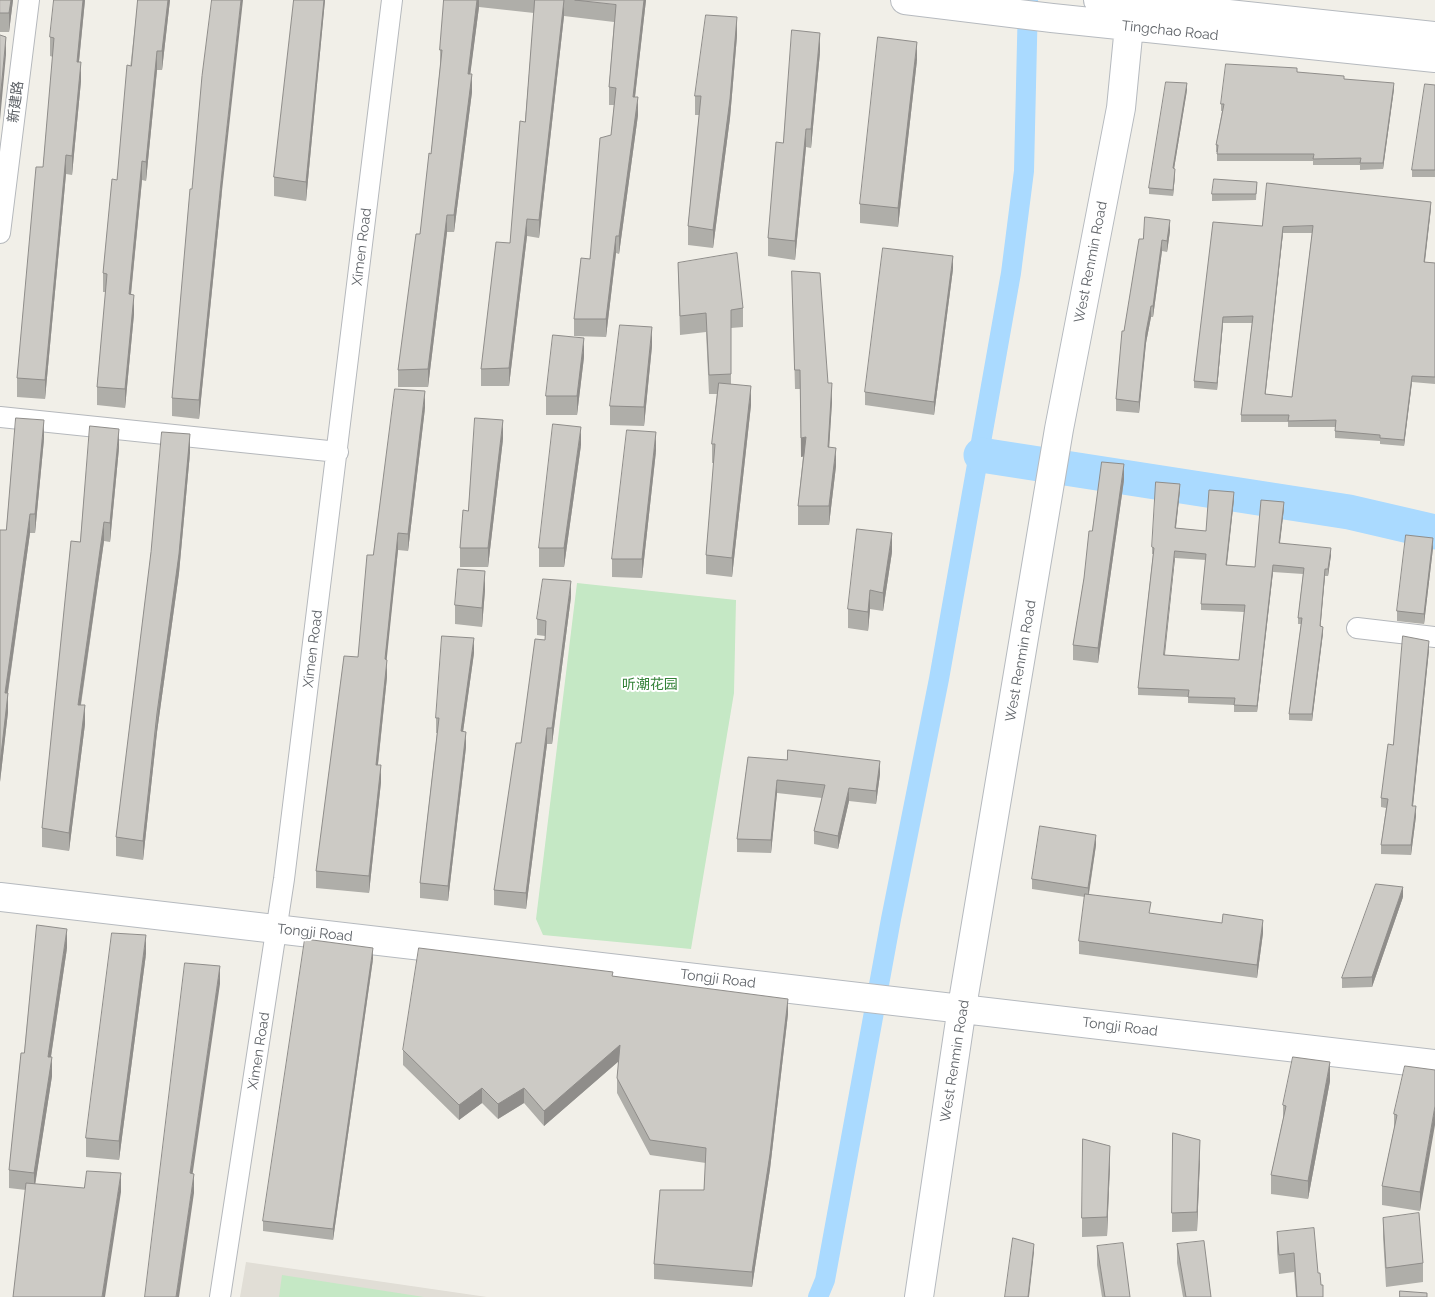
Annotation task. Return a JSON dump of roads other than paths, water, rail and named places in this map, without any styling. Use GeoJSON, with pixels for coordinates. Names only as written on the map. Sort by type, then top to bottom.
{"type":"FeatureCollection","features":[{"type":"Feature","properties":{"kind":"street","name":"新建路"},"geometry":{"type":"LineString","coordinates":[[0,233],[15,45],[29,0]]}},
{"type":"Feature","properties":{"kind":"street","name":"Ximen Road"},"geometry":{"type":"LineString","coordinates":[[220,1297],[277,929],[338,452],[392,0]]}},
{"type":"Feature","properties":{"kind":"street","name":"Tingchao Road"},"geometry":{"type":"LineString","coordinates":[[905,0],[1039,16],[1134,5],[1435,36]]}},
{"type":"Feature","properties":{"kind":"street"},"geometry":{"type":"LineString","coordinates":[[1088,0],[1134,5]]}},
{"type":"Feature","properties":{"kind":"street","name":"Tingchao Road"},"geometry":{"type":"LineString","coordinates":[[1134,5],[1435,58]]}},
{"type":"Feature","properties":{"kind":"street","name":"West Renmin Road"},"geometry":{"type":"LineString","coordinates":[[919,1297],[962,1007],[1046,513],[1058,431],[1121,108],[1134,5]]}},
{"type":"Feature","properties":{"kind":"street"},"geometry":{"type":"LineString","coordinates":[[0,417],[338,452]]}},
{"type":"Feature","properties":{"kind":"street"},"geometry":{"type":"LineString","coordinates":[[1357,628],[1435,637]]}},
{"type":"Feature","properties":{"kind":"street","name":"Tongji Road"},"geometry":{"type":"LineString","coordinates":[[0,896],[962,1007],[1435,1064]]}},
{"type":"Feature","properties":{"kind":"waterway"},"geometry":{"type":"LineString","coordinates":[[818,1297],[825,1280],[891,919],[939,679],[1011,273],[1024,171],[1028,0]]}},
{"type":"Feature","properties":{"kind":"waterway"},"geometry":{"type":"LineString","coordinates":[[981,455],[1349,512],[1435,532]]}},
{"type":"Feature","properties":{"kind":"park label","name":"听潮花园"},"geometry":{"type":"Point","coordinates":[650,685]}}]}
